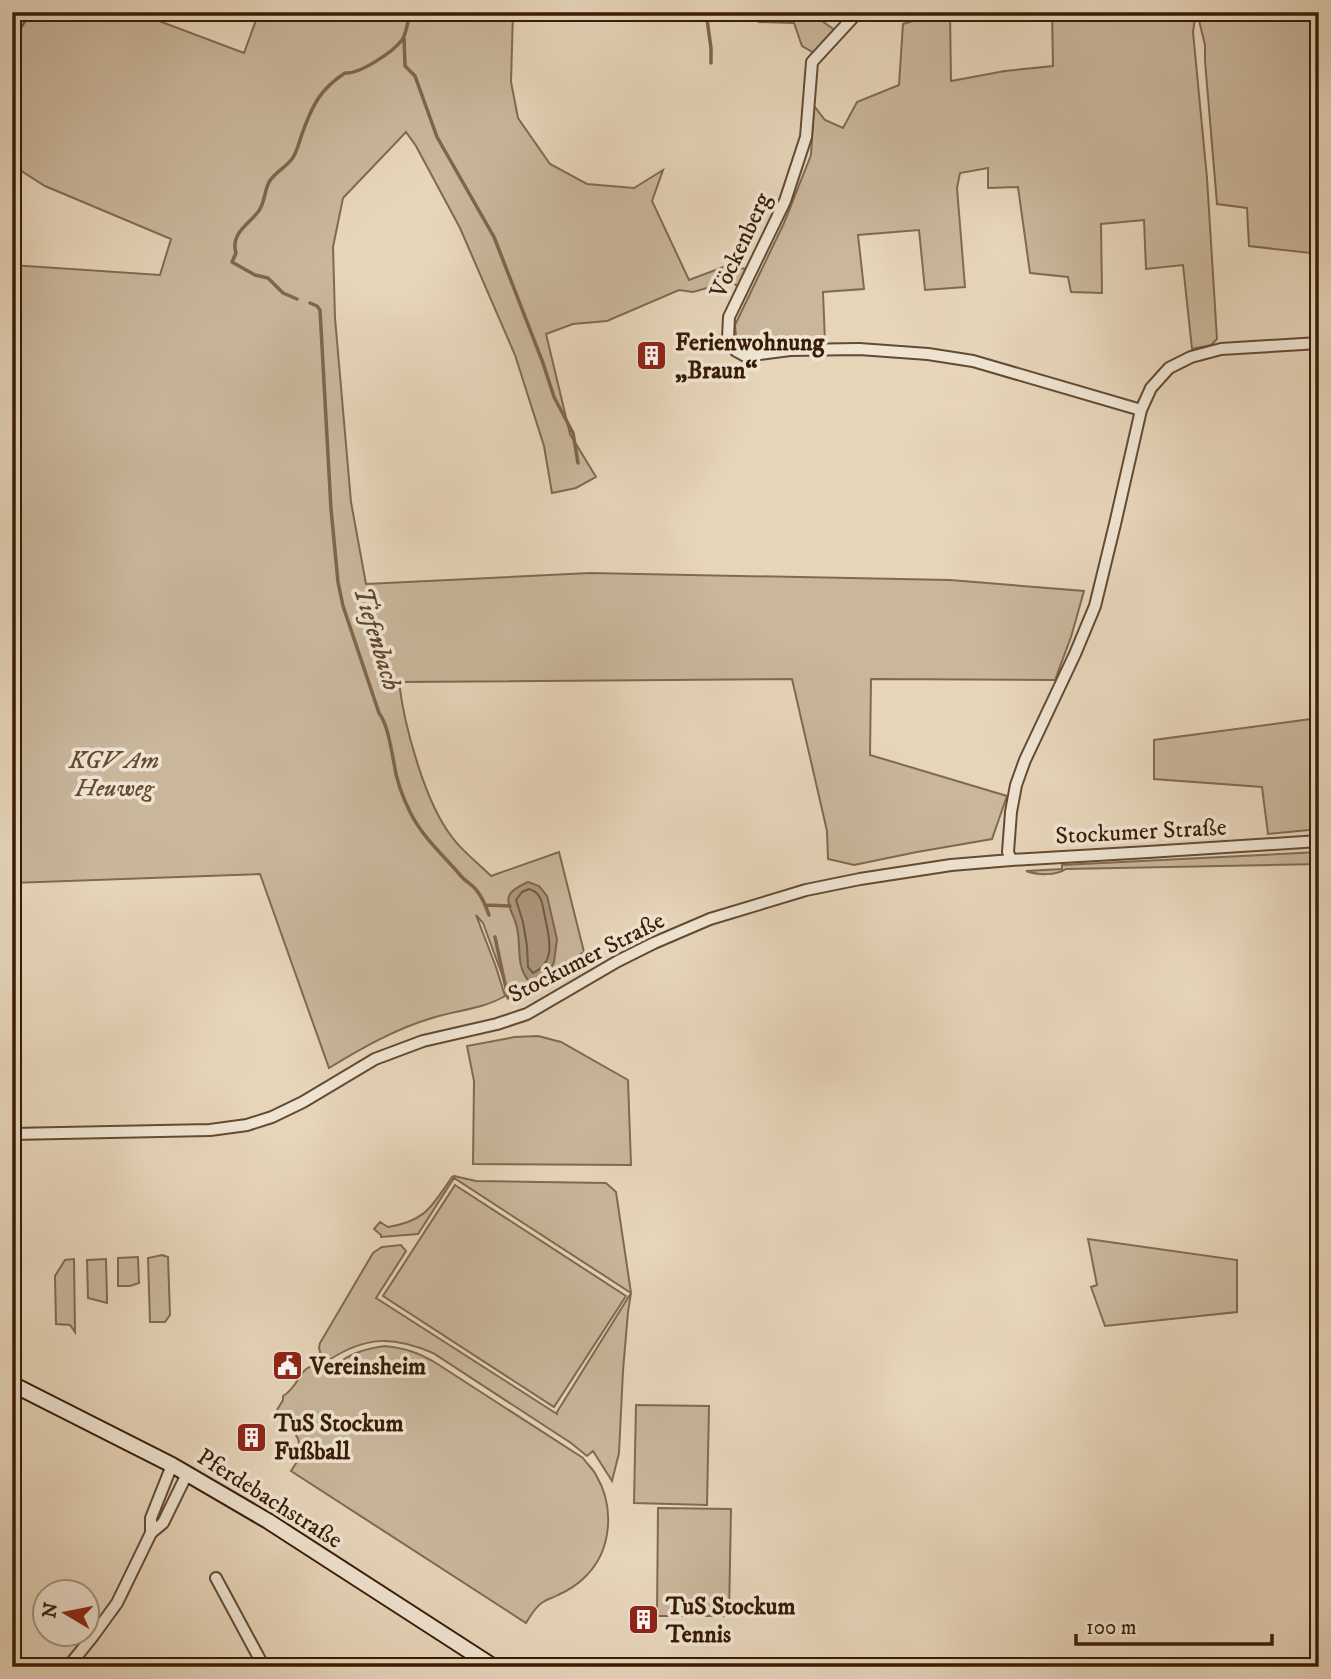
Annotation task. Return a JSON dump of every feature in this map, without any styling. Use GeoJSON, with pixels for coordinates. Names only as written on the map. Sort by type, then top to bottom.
{"type":"FeatureCollection","features":[{"type":"Feature","properties":{"kind":"main road","name":"Pferdebachstraße"},"geometry":{"type":"LineString","coordinates":[[12,1384],[172,1465],[268,1521],[494,1667]]}},
{"type":"Feature","properties":{"kind":"street"},"geometry":{"type":"LineString","coordinates":[[12,30],[24,12]]}},
{"type":"Feature","properties":{"kind":"street","name":"Vöckenberg"},"geometry":{"type":"LineString","coordinates":[[858,12],[812,62],[806,137],[785,201],[729,317],[729,338],[736,352],[745,356],[790,350],[859,349],[928,354],[974,361],[1141,410]]}},
{"type":"Feature","properties":{"kind":"street"},"geometry":{"type":"LineString","coordinates":[[1010,860],[1008,852],[1011,811],[1016,785],[1095,606],[1141,410],[1151,388],[1169,368],[1191,356],[1221,349],[1319,344]]}},
{"type":"Feature","properties":{"kind":"street","name":"Stockumer Straße"},"geometry":{"type":"LineString","coordinates":[[12,1134],[210,1130],[247,1125],[303,1102],[375,1059],[423,1041],[527,1014],[618,961],[710,919],[806,890],[951,865],[1319,841]]}},
{"type":"Feature","properties":{"kind":"street"},"geometry":{"type":"LineString","coordinates":[[151,1533],[151,1518],[172,1465]]}},
{"type":"Feature","properties":{"kind":"street"},"geometry":{"type":"LineString","coordinates":[[68,1667],[117,1604],[151,1533],[163,1523],[187,1474]]}},
{"type":"Feature","properties":{"kind":"street"},"geometry":{"type":"LineString","coordinates":[[216,1578],[264,1667]]}},
{"type":"Feature","properties":{"kind":"green space","name":"KGV Am Heuweg"},"geometry":{"type":"Polygon","coordinates":[[[32,12],[135,12],[244,53],[259,12],[513,12],[511,82],[518,118],[550,164],[587,184],[634,188],[663,170],[652,201],[689,280],[726,266],[747,269],[739,286],[728,282],[693,292],[679,290],[607,321],[573,324],[546,334],[570,434],[596,477],[576,488],[552,493],[544,446],[515,355],[460,228],[406,132],[343,198],[333,247],[335,318],[351,502],[366,584],[590,573],[950,580],[1084,591],[1055,680],[871,679],[870,755],[1007,796],[992,839],[854,865],[828,859],[827,831],[792,679],[399,682],[417,763],[433,804],[452,837],[491,876],[559,852],[584,952],[510,996],[483,923],[476,915],[505,996],[488,1004],[418,1022],[366,1046],[329,1068],[260,874],[12,883],[12,265],[160,275],[171,239],[45,186],[12,165],[12,41],[32,12]]]}},
{"type":"Feature","properties":{"kind":"green space"},"geometry":{"type":"Polygon","coordinates":[[[742,12],[817,12],[815,16],[836,31],[816,54],[802,46],[794,23],[759,22],[742,12]]]}},
{"type":"Feature","properties":{"kind":"green space"},"geometry":{"type":"Polygon","coordinates":[[[916,12],[950,12],[951,81],[1053,66],[1052,12],[1196,12],[1193,32],[1207,178],[1217,339],[1211,345],[1192,349],[1183,265],[1146,269],[1144,220],[1101,224],[1102,293],[1071,292],[1068,277],[1030,273],[1018,187],[988,188],[988,168],[960,173],[957,188],[965,287],[925,290],[919,230],[858,235],[864,289],[823,292],[825,342],[750,349],[740,344],[735,325],[784,223],[811,155],[814,106],[825,120],[843,128],[857,102],[899,85],[903,24],[913,21],[916,12]]]}},
{"type":"Feature","properties":{"kind":"green space"},"geometry":{"type":"Polygon","coordinates":[[[1197,12],[1319,12],[1319,254],[1249,246],[1247,208],[1217,204],[1205,45],[1197,12]]]}},
{"type":"Feature","properties":{"kind":"green space"},"geometry":{"type":"Polygon","coordinates":[[[1319,718],[1319,829],[1268,834],[1262,787],[1154,779],[1154,740],[1319,718]]]}},
{"type":"Feature","properties":{"kind":"green space"},"geometry":{"type":"Polygon","coordinates":[[[1319,852],[1319,864],[1066,869],[1046,874],[1026,871],[1062,869],[1062,865],[1319,852]]]}},
{"type":"Feature","properties":{"kind":"green space"},"geometry":{"type":"Polygon","coordinates":[[[538,1036],[561,1042],[628,1080],[631,1165],[473,1164],[474,1081],[467,1046],[515,1037],[538,1036]]]}},
{"type":"Feature","properties":{"kind":"green space"},"geometry":{"type":"Polygon","coordinates":[[[454,1176],[476,1181],[606,1183],[616,1192],[631,1293],[454,1178],[418,1234],[381,1237],[374,1229],[380,1222],[388,1227],[420,1216],[433,1204],[454,1176]]]}},
{"type":"Feature","properties":{"kind":"green space"},"geometry":{"type":"Polygon","coordinates":[[[455,1185],[626,1296],[554,1407],[383,1296],[455,1185]]]}},
{"type":"Feature","properties":{"kind":"green space"},"geometry":{"type":"Polygon","coordinates":[[[1088,1239],[1237,1260],[1237,1312],[1105,1326],[1091,1287],[1097,1285],[1088,1239]]]}},
{"type":"Feature","properties":{"kind":"green space"},"geometry":{"type":"Polygon","coordinates":[[[401,1245],[406,1251],[376,1298],[557,1414],[631,1293],[623,1371],[619,1453],[612,1481],[593,1451],[587,1456],[433,1353],[419,1347],[380,1341],[355,1346],[329,1360],[321,1355],[319,1348],[373,1253],[382,1247],[401,1245]]]}},
{"type":"Feature","properties":{"kind":"green space"},"geometry":{"type":"Polygon","coordinates":[[[162,1255],[168,1257],[170,1315],[165,1322],[150,1322],[148,1258],[162,1255]]]}},
{"type":"Feature","properties":{"kind":"green space"},"geometry":{"type":"Polygon","coordinates":[[[138,1257],[139,1283],[118,1286],[118,1258],[138,1257]]]}},
{"type":"Feature","properties":{"kind":"green space"},"geometry":{"type":"Polygon","coordinates":[[[74,1259],[75,1332],[70,1325],[56,1324],[55,1276],[65,1260],[74,1259]]]}},
{"type":"Feature","properties":{"kind":"green space"},"geometry":{"type":"Polygon","coordinates":[[[106,1259],[107,1303],[88,1298],[87,1260],[106,1259]]]}},
{"type":"Feature","properties":{"kind":"green space"},"geometry":{"type":"Polygon","coordinates":[[[385,1346],[424,1356],[436,1363],[583,1458],[596,1475],[608,1514],[608,1528],[601,1555],[582,1580],[540,1604],[526,1623],[291,1471],[306,1448],[299,1443],[293,1432],[275,1418],[283,1396],[306,1369],[311,1367],[328,1372],[354,1354],[385,1346]]]}},
{"type":"Feature","properties":{"kind":"green space"},"geometry":{"type":"Polygon","coordinates":[[[636,1405],[709,1406],[707,1505],[634,1503],[636,1405]]]}},
{"type":"Feature","properties":{"kind":"green space"},"geometry":{"type":"Polygon","coordinates":[[[658,1508],[731,1509],[729,1616],[657,1616],[658,1508]]]}},
{"type":"Feature","properties":{"kind":"water"},"geometry":{"type":"Polygon","coordinates":[[[528,882],[539,886],[547,896],[557,939],[554,962],[548,974],[535,981],[528,980],[521,966],[517,928],[508,901],[512,892],[528,882]]]}},
{"type":"Feature","properties":{"kind":"waterway","name":"Tiefenbach"},"geometry":{"type":"LineString","coordinates":[[297,299],[283,293],[268,278],[255,275],[232,262],[238,235],[260,209],[271,179],[294,156],[309,115],[323,92],[345,73],[367,66],[398,45],[409,18],[423,12]]}},
{"type":"Feature","properties":{"kind":"waterway","name":"Tiefenbach"},"geometry":{"type":"LineString","coordinates":[[428,12],[452,12]]}},
{"type":"Feature","properties":{"kind":"waterway"},"geometry":{"type":"LineString","coordinates":[[706,12],[711,63]]}},
{"type":"Feature","properties":{"kind":"waterway"},"geometry":{"type":"LineString","coordinates":[[404,38],[405,66],[415,76],[437,137],[494,237],[554,397],[573,433],[578,463]]}},
{"type":"Feature","properties":{"kind":"waterway","name":"Tiefenbach"},"geometry":{"type":"LineString","coordinates":[[310,303],[320,310],[331,509],[343,606],[387,730],[397,776],[408,808],[428,839],[474,887],[489,915]]}},
{"type":"Feature","properties":{"kind":"waterway"},"geometry":{"type":"LineString","coordinates":[[485,905],[510,906]]}},
{"type":"Feature","properties":{"kind":"waterway","name":"Tiefenbach"},"geometry":{"type":"LineString","coordinates":[[495,937],[508,998]]}},
{"type":"Feature","properties":{"kind":"place","name":"Ferienwohnung „Braun“"},"geometry":{"type":"Point","coordinates":[652,356]}},
{"type":"Feature","properties":{"kind":"place","name":"Vereinsheim"},"geometry":{"type":"Point","coordinates":[287,1366]}},
{"type":"Feature","properties":{"kind":"place","name":"TuS Stockum Fußball"},"geometry":{"type":"Point","coordinates":[251,1437]}},
{"type":"Feature","properties":{"kind":"place","name":"TuS Stockum Tennis"},"geometry":{"type":"Point","coordinates":[643,1620]}}]}
